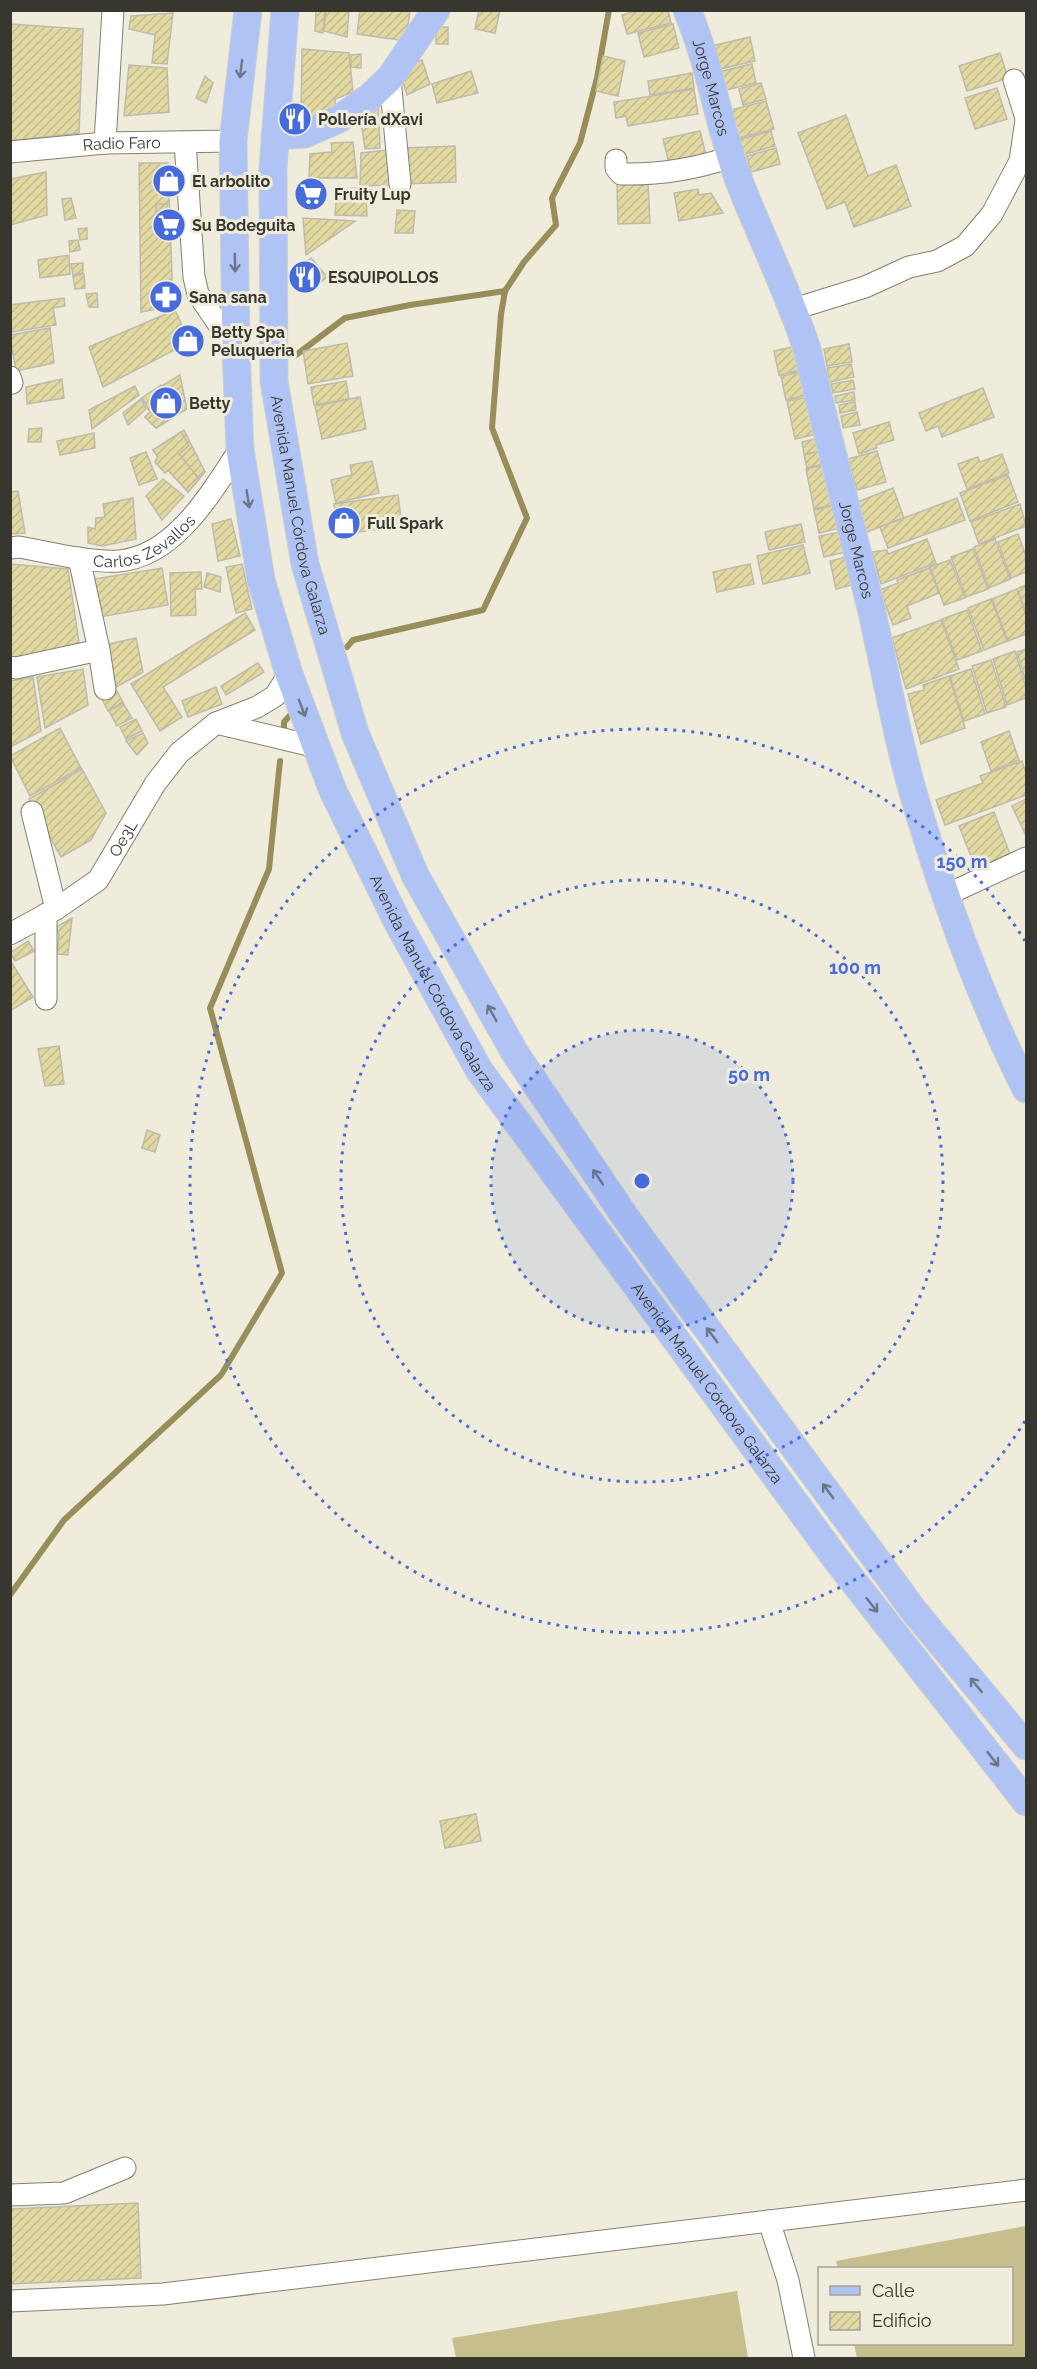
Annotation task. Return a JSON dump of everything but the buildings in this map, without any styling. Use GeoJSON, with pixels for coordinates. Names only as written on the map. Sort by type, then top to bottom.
{"type":"FeatureCollection","features":[{"type":"Feature","properties":{"kind":"main road","name":"Avenida Manuel Córdova Galarza"},"geometry":{"type":"LineString","coordinates":[[248,10],[233,141],[240,449],[261,580],[289,674],[333,791],[398,923],[479,1070],[836,1559],[1026,1802]]}},
{"type":"Feature","properties":{"kind":"main road","name":"Avenida Manuel Córdova Galarza"},"geometry":{"type":"LineString","coordinates":[[285,10],[273,168],[274,381],[305,564],[355,733],[415,875],[515,1053],[626,1218],[863,1538],[914,1611],[1026,1746]]}},
{"type":"Feature","properties":{"kind":"main road"},"geometry":{"type":"LineString","coordinates":[[275,136],[305,134],[339,119],[370,97],[390,78],[436,10]]}},
{"type":"Feature","properties":{"kind":"main road","name":"Jorge Marcos"},"geometry":{"type":"LineString","coordinates":[[687,10],[704,56],[731,157],[794,309],[807,349],[873,617],[912,789],[979,989],[1026,1089]]}},
{"type":"Feature","properties":{"kind":"main road"},"geometry":{"type":"LineString","coordinates":[[836,1559],[863,1538]]}},
{"type":"Feature","properties":{"kind":"street"},"geometry":{"type":"LineString","coordinates":[[105,143],[113,10]]}},
{"type":"Feature","properties":{"kind":"street"},"geometry":{"type":"LineString","coordinates":[[390,78],[400,184]]}},
{"type":"Feature","properties":{"kind":"street"},"geometry":{"type":"LineString","coordinates":[[794,309],[865,287],[909,267],[937,261],[965,246],[992,214],[1020,162],[1026,119],[1014,80]]}},
{"type":"Feature","properties":{"kind":"street","name":"Radio Faro"},"geometry":{"type":"LineString","coordinates":[[10,152],[105,143],[233,141]]}},
{"type":"Feature","properties":{"kind":"street"},"geometry":{"type":"LineString","coordinates":[[185,142],[194,277],[198,294],[236,350]]}},
{"type":"Feature","properties":{"kind":"street"},"geometry":{"type":"LineString","coordinates":[[616,159],[616,168],[621,174],[641,175],[704,166],[731,157]]}},
{"type":"Feature","properties":{"kind":"street","name":"Carlos Zevallos"},"geometry":{"type":"LineString","coordinates":[[10,548],[19,547],[79,558],[120,561],[156,550],[196,514],[240,449]]}},
{"type":"Feature","properties":{"kind":"street"},"geometry":{"type":"LineString","coordinates":[[79,558],[105,689]]}},
{"type":"Feature","properties":{"kind":"street"},"geometry":{"type":"LineString","coordinates":[[10,668],[99,650]]}},
{"type":"Feature","properties":{"kind":"street","name":"Oe3L"},"geometry":{"type":"LineString","coordinates":[[10,934],[51,911],[98,880],[155,783],[179,753],[216,723],[266,702],[274,696],[289,674]]}},
{"type":"Feature","properties":{"kind":"street"},"geometry":{"type":"LineString","coordinates":[[216,723],[317,747]]}},
{"type":"Feature","properties":{"kind":"street"},"geometry":{"type":"LineString","coordinates":[[32,812],[51,911],[46,999]]}},
{"type":"Feature","properties":{"kind":"street"},"geometry":{"type":"LineString","coordinates":[[946,895],[1026,858]]}},
{"type":"Feature","properties":{"kind":"street"},"geometry":{"type":"LineString","coordinates":[[10,2195],[64,2193],[125,2168]]}},
{"type":"Feature","properties":{"kind":"street"},"geometry":{"type":"LineString","coordinates":[[10,2301],[163,2294],[1026,2190]]}},
{"type":"Feature","properties":{"kind":"street"},"geometry":{"type":"LineString","coordinates":[[769,2221],[788,2280],[804,2358]]}},
{"type":"Feature","properties":{"kind":"shaded area"},"geometry":{"type":"Polygon","coordinates":[[[1026,2226],[1026,2358],[857,2358],[854,2345],[1013,2345],[1013,2267],[838,2267],[836,2261],[1026,2226]]]}},
{"type":"Feature","properties":{"kind":"shaded area"},"geometry":{"type":"Polygon","coordinates":[[[737,2291],[748,2358],[456,2358],[452,2338],[737,2291]]]}},
{"type":"Feature","properties":{"kind":"waterway"},"geometry":{"type":"LineString","coordinates":[[347,647],[353,640],[483,610],[527,518],[492,428],[501,314],[505,291],[524,262],[556,225],[552,198],[580,143],[597,78],[609,10]]}},
{"type":"Feature","properties":{"kind":"waterway"},"geometry":{"type":"LineString","coordinates":[[296,355],[345,318],[410,305],[505,291]]}},
{"type":"Feature","properties":{"kind":"waterway"},"geometry":{"type":"LineString","coordinates":[[284,728],[284,722],[295,710]]}},
{"type":"Feature","properties":{"kind":"waterway"},"geometry":{"type":"LineString","coordinates":[[10,1595],[64,1520],[221,1375],[282,1273],[210,1008],[269,869],[280,761]]}},
{"type":"Feature","properties":{"kind":"place","name":"Pollería dXavi"},"geometry":{"type":"Point","coordinates":[295,119]}},
{"type":"Feature","properties":{"kind":"place","name":"El arbolito"},"geometry":{"type":"Point","coordinates":[169,181]}},
{"type":"Feature","properties":{"kind":"place","name":"Fruity Lup"},"geometry":{"type":"Point","coordinates":[311,194]}},
{"type":"Feature","properties":{"kind":"place","name":"Su Bodeguita"},"geometry":{"type":"Point","coordinates":[169,225]}},
{"type":"Feature","properties":{"kind":"place","name":"ESQUIPOLLOS"},"geometry":{"type":"Point","coordinates":[305,277]}},
{"type":"Feature","properties":{"kind":"place","name":"Sana sana"},"geometry":{"type":"Point","coordinates":[166,297]}},
{"type":"Feature","properties":{"kind":"place","name":"Betty Spa Peluqueria"},"geometry":{"type":"Point","coordinates":[188,341]}},
{"type":"Feature","properties":{"kind":"place","name":"Betty"},"geometry":{"type":"Point","coordinates":[166,403]}},
{"type":"Feature","properties":{"kind":"place","name":"Full Spark"},"geometry":{"type":"Point","coordinates":[344,523]}}]}
